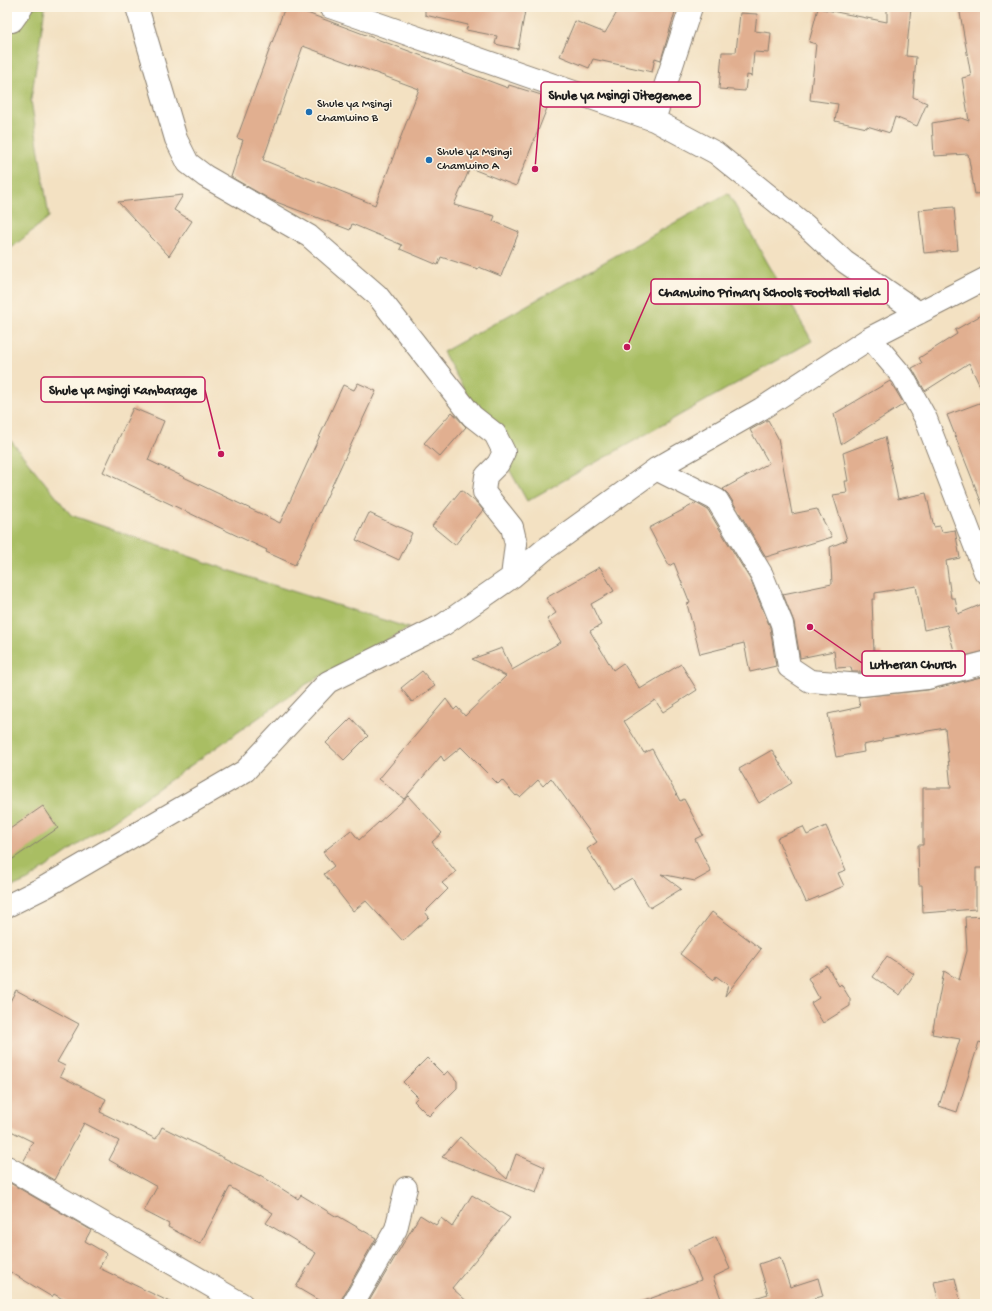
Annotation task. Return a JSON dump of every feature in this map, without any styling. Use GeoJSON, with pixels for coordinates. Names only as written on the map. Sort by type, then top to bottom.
{"type":"FeatureCollection","features":[{"type":"Feature","properties":{"kind":"street"},"geometry":{"type":"LineString","coordinates":[[7,17],[12,21],[22,7]]}},
{"type":"Feature","properties":{"kind":"street"},"geometry":{"type":"LineString","coordinates":[[137,7],[176,139],[188,163],[204,176],[309,236],[377,295],[472,416],[495,434],[504,452],[498,464],[486,476],[484,492],[512,527],[516,544],[512,577]]}},
{"type":"Feature","properties":{"kind":"street"},"geometry":{"type":"LineString","coordinates":[[330,7],[654,120],[716,153],[799,220],[845,262],[919,313]]}},
{"type":"Feature","properties":{"kind":"street"},"geometry":{"type":"LineString","coordinates":[[654,120],[691,7]]}},
{"type":"Feature","properties":{"kind":"street"},"geometry":{"type":"LineString","coordinates":[[7,906],[45,887],[245,771],[328,682],[443,625],[512,577],[544,550],[656,469],[760,409],[870,338],[985,279]]}},
{"type":"Feature","properties":{"kind":"street"},"geometry":{"type":"LineString","coordinates":[[870,338],[903,377],[926,419],[985,572]]}},
{"type":"Feature","properties":{"kind":"street"},"geometry":{"type":"LineString","coordinates":[[656,469],[717,500],[762,575],[782,624],[789,667],[810,681],[862,685],[927,678],[985,663]]}},
{"type":"Feature","properties":{"kind":"street"},"geometry":{"type":"LineString","coordinates":[[7,1166],[242,1304]]}},
{"type":"Feature","properties":{"kind":"street"},"geometry":{"type":"LineString","coordinates":[[353,1304],[396,1229],[406,1188]]}},
{"type":"Feature","properties":{"kind":"green space"},"geometry":{"type":"Polygon","coordinates":[[[7,7],[45,7],[31,100],[49,217],[9,250],[7,261],[7,7]]]}},
{"type":"Feature","properties":{"kind":"green space"},"geometry":{"type":"Polygon","coordinates":[[[728,193],[812,341],[527,501],[443,352],[728,193]]]}},
{"type":"Feature","properties":{"kind":"green space"},"geometry":{"type":"Polygon","coordinates":[[[7,436],[71,515],[254,579],[409,628],[305,685],[28,880],[7,889],[7,436]]]}},
{"type":"Feature","properties":{"kind":"building"},"geometry":{"type":"Polygon","coordinates":[[[285,7],[291,7],[508,88],[509,85],[551,98],[516,186],[470,168],[454,205],[495,216],[493,221],[519,232],[501,276],[479,267],[478,269],[441,257],[438,265],[400,249],[402,245],[352,224],[350,230],[271,200],[231,177],[243,140],[237,138],[285,7]],[[303,46],[263,160],[375,205],[419,89],[303,46]]]}},
{"type":"Feature","properties":{"kind":"building"},"geometry":{"type":"Polygon","coordinates":[[[425,7],[508,7],[525,11],[518,49],[495,44],[497,36],[466,30],[468,25],[425,15],[425,7]]]}},
{"type":"Feature","properties":{"kind":"building"},"geometry":{"type":"Polygon","coordinates":[[[620,7],[658,7],[675,12],[661,60],[655,58],[652,72],[593,59],[589,68],[560,56],[575,21],[605,33],[620,7]]]}},
{"type":"Feature","properties":{"kind":"building"},"geometry":{"type":"Polygon","coordinates":[[[887,7],[911,7],[906,56],[916,57],[913,97],[927,103],[917,126],[895,117],[890,133],[867,126],[867,128],[835,121],[838,104],[810,100],[816,44],[809,42],[818,8],[887,22],[887,7]]]}},
{"type":"Feature","properties":{"kind":"building"},"geometry":{"type":"Polygon","coordinates":[[[959,7],[985,7],[985,193],[975,194],[968,154],[934,156],[932,123],[961,118],[969,121],[962,78],[971,76],[959,7]]]}},
{"type":"Feature","properties":{"kind":"building"},"geometry":{"type":"Polygon","coordinates":[[[740,13],[757,14],[755,31],[771,33],[769,53],[754,52],[752,76],[747,75],[745,91],[719,89],[722,52],[736,52],[740,13]]]}},
{"type":"Feature","properties":{"kind":"building"},"geometry":{"type":"Polygon","coordinates":[[[183,195],[174,210],[192,221],[169,256],[118,202],[183,195]]]}},
{"type":"Feature","properties":{"kind":"building"},"geometry":{"type":"Polygon","coordinates":[[[954,207],[958,250],[924,253],[919,210],[954,207]]]}},
{"type":"Feature","properties":{"kind":"building"},"geometry":{"type":"Polygon","coordinates":[[[985,313],[985,397],[969,363],[925,391],[912,368],[922,363],[919,358],[957,334],[955,330],[985,313]]]}},
{"type":"Feature","properties":{"kind":"building"},"geometry":{"type":"Polygon","coordinates":[[[890,381],[904,404],[841,444],[834,414],[890,381]]]}},
{"type":"Feature","properties":{"kind":"building"},"geometry":{"type":"Polygon","coordinates":[[[358,383],[376,391],[295,565],[266,552],[267,550],[103,472],[133,408],[164,421],[148,460],[280,523],[343,385],[354,390],[358,383]]]}},
{"type":"Feature","properties":{"kind":"building"},"geometry":{"type":"Polygon","coordinates":[[[985,401],[985,508],[984,509],[947,415],[985,401]]]}},
{"type":"Feature","properties":{"kind":"building"},"geometry":{"type":"Polygon","coordinates":[[[452,412],[466,427],[440,457],[424,443],[452,412]]]}},
{"type":"Feature","properties":{"kind":"building"},"geometry":{"type":"Polygon","coordinates":[[[768,420],[778,438],[792,514],[817,509],[832,537],[766,557],[728,494],[723,489],[769,463],[750,430],[768,420]]]}},
{"type":"Feature","properties":{"kind":"building"},"geometry":{"type":"Polygon","coordinates":[[[885,437],[898,499],[926,493],[934,527],[940,526],[942,532],[955,530],[960,558],[946,561],[951,598],[955,598],[958,614],[985,603],[985,651],[956,658],[947,625],[924,630],[916,586],[875,593],[875,599],[872,599],[874,653],[882,652],[884,670],[852,672],[851,667],[836,668],[834,651],[800,658],[794,622],[783,594],[832,584],[830,547],[847,540],[833,495],[847,493],[845,481],[848,481],[843,453],[885,437]]]}},
{"type":"Feature","properties":{"kind":"building"},"geometry":{"type":"Polygon","coordinates":[[[461,490],[483,510],[455,545],[432,526],[461,490]]]}},
{"type":"Feature","properties":{"kind":"building"},"geometry":{"type":"Polygon","coordinates":[[[696,503],[708,510],[751,581],[770,627],[776,666],[750,672],[744,643],[700,654],[687,604],[690,603],[674,563],[669,566],[649,528],[696,503]]]}},
{"type":"Feature","properties":{"kind":"building"},"geometry":{"type":"Polygon","coordinates":[[[369,513],[412,533],[399,560],[356,540],[369,513]]]}},
{"type":"Feature","properties":{"kind":"building"},"geometry":{"type":"Polygon","coordinates":[[[600,567],[614,591],[591,604],[601,625],[590,631],[613,670],[623,663],[640,689],[681,664],[697,690],[663,712],[655,700],[624,721],[644,753],[652,749],[680,801],[684,799],[703,835],[695,839],[711,872],[695,881],[661,874],[681,889],[650,908],[632,878],[613,889],[587,849],[597,842],[551,778],[543,786],[538,780],[520,797],[517,795],[516,796],[502,780],[498,784],[461,747],[444,761],[441,756],[404,799],[379,779],[446,699],[454,710],[457,707],[465,716],[506,676],[472,659],[502,648],[512,670],[561,642],[547,619],[556,613],[546,598],[600,567]]]}},
{"type":"Feature","properties":{"kind":"building"},"geometry":{"type":"Polygon","coordinates":[[[422,671],[435,686],[412,702],[401,688],[422,671]]]}},
{"type":"Feature","properties":{"kind":"building"},"geometry":{"type":"Polygon","coordinates":[[[985,676],[985,868],[976,868],[976,909],[923,913],[922,885],[919,885],[918,845],[923,845],[923,788],[951,788],[945,728],[882,739],[882,741],[863,745],[864,752],[836,757],[828,714],[860,707],[858,697],[928,690],[985,676]]]}},
{"type":"Feature","properties":{"kind":"building"},"geometry":{"type":"Polygon","coordinates":[[[351,718],[368,736],[344,760],[326,743],[351,718]]]}},
{"type":"Feature","properties":{"kind":"building"},"geometry":{"type":"Polygon","coordinates":[[[772,750],[792,783],[759,803],[739,769],[772,750]]]}},
{"type":"Feature","properties":{"kind":"building"},"geometry":{"type":"Polygon","coordinates":[[[408,796],[442,833],[432,842],[456,872],[442,883],[448,889],[425,912],[429,917],[403,941],[366,901],[353,911],[324,874],[334,866],[323,852],[351,830],[359,840],[408,796]]]}},
{"type":"Feature","properties":{"kind":"building"},"geometry":{"type":"Polygon","coordinates":[[[43,806],[58,828],[7,863],[7,831],[43,806]]]}},
{"type":"Feature","properties":{"kind":"building"},"geometry":{"type":"Polygon","coordinates":[[[826,826],[846,870],[838,873],[844,886],[806,902],[777,838],[803,827],[807,835],[826,826]]]}},
{"type":"Feature","properties":{"kind":"building"},"geometry":{"type":"Polygon","coordinates":[[[712,912],[761,949],[725,996],[728,985],[716,976],[714,980],[680,954],[712,912]]]}},
{"type":"Feature","properties":{"kind":"building"},"geometry":{"type":"Polygon","coordinates":[[[985,916],[985,1023],[982,1043],[979,1042],[957,1112],[939,1106],[960,1039],[932,1034],[944,971],[959,980],[967,951],[965,917],[985,916]]]}},
{"type":"Feature","properties":{"kind":"building"},"geometry":{"type":"Polygon","coordinates":[[[887,956],[914,974],[900,995],[873,977],[887,956]]]}},
{"type":"Feature","properties":{"kind":"building"},"geometry":{"type":"Polygon","coordinates":[[[827,966],[839,986],[841,984],[850,999],[850,1006],[823,1023],[811,1003],[819,998],[808,978],[827,966]]]}},
{"type":"Feature","properties":{"kind":"building"},"geometry":{"type":"Polygon","coordinates":[[[16,990],[79,1024],[57,1062],[65,1066],[60,1076],[106,1099],[100,1112],[156,1139],[162,1127],[260,1175],[298,1199],[301,1195],[376,1238],[342,1298],[341,1304],[325,1304],[296,1287],[316,1253],[266,1223],[273,1213],[230,1187],[200,1244],[168,1227],[169,1224],[144,1211],[157,1187],[109,1160],[119,1141],[84,1123],[54,1180],[23,1162],[33,1142],[7,1129],[7,1007],[16,990]]]}},
{"type":"Feature","properties":{"kind":"building"},"geometry":{"type":"Polygon","coordinates":[[[427,1058],[444,1075],[448,1071],[457,1081],[457,1088],[429,1116],[414,1101],[418,1097],[403,1082],[427,1058]]]}},
{"type":"Feature","properties":{"kind":"building"},"geometry":{"type":"Polygon","coordinates":[[[460,1137],[507,1179],[516,1154],[545,1167],[536,1193],[442,1157],[460,1137]]]}},
{"type":"Feature","properties":{"kind":"building"},"geometry":{"type":"Polygon","coordinates":[[[10,1183],[91,1230],[85,1241],[107,1254],[99,1268],[174,1304],[71,1304],[54,1294],[52,1297],[7,1270],[7,1189],[10,1183]]]}},
{"type":"Feature","properties":{"kind":"building"},"geometry":{"type":"Polygon","coordinates":[[[472,1195],[510,1218],[452,1288],[470,1304],[368,1303],[420,1215],[436,1225],[441,1218],[452,1227],[472,1195]]]}},
{"type":"Feature","properties":{"kind":"building"},"geometry":{"type":"Polygon","coordinates":[[[716,1237],[730,1269],[713,1277],[723,1304],[642,1304],[641,1302],[701,1280],[688,1249],[716,1237]]]}},
{"type":"Feature","properties":{"kind":"building"},"geometry":{"type":"Polygon","coordinates":[[[780,1257],[790,1287],[818,1278],[823,1296],[795,1304],[757,1304],[755,1298],[768,1294],[759,1264],[780,1257]]]}},
{"type":"Feature","properties":{"kind":"building"},"geometry":{"type":"Polygon","coordinates":[[[955,1278],[961,1304],[939,1304],[934,1282],[955,1278]]]}},
{"type":"Feature","properties":{"kind":"place","name":"Shule ya Msingi Chamwino B"},"geometry":{"type":"Point","coordinates":[309,112]}},
{"type":"Feature","properties":{"kind":"place","name":"Shule ya Msingi Chamwino A"},"geometry":{"type":"Point","coordinates":[429,160]}},
{"type":"Feature","properties":{"kind":"place","name":"Shule ya Msingi Jitegemee"},"geometry":{"type":"Point","coordinates":[535,169]}},
{"type":"Feature","properties":{"kind":"place","name":"Chamwino Primary Schools Football Field"},"geometry":{"type":"Point","coordinates":[627,347]}},
{"type":"Feature","properties":{"kind":"place","name":"Shule ya Msingi Kambarage"},"geometry":{"type":"Point","coordinates":[221,454]}},
{"type":"Feature","properties":{"kind":"place","name":"Lutheran Church"},"geometry":{"type":"Point","coordinates":[810,627]}}]}
